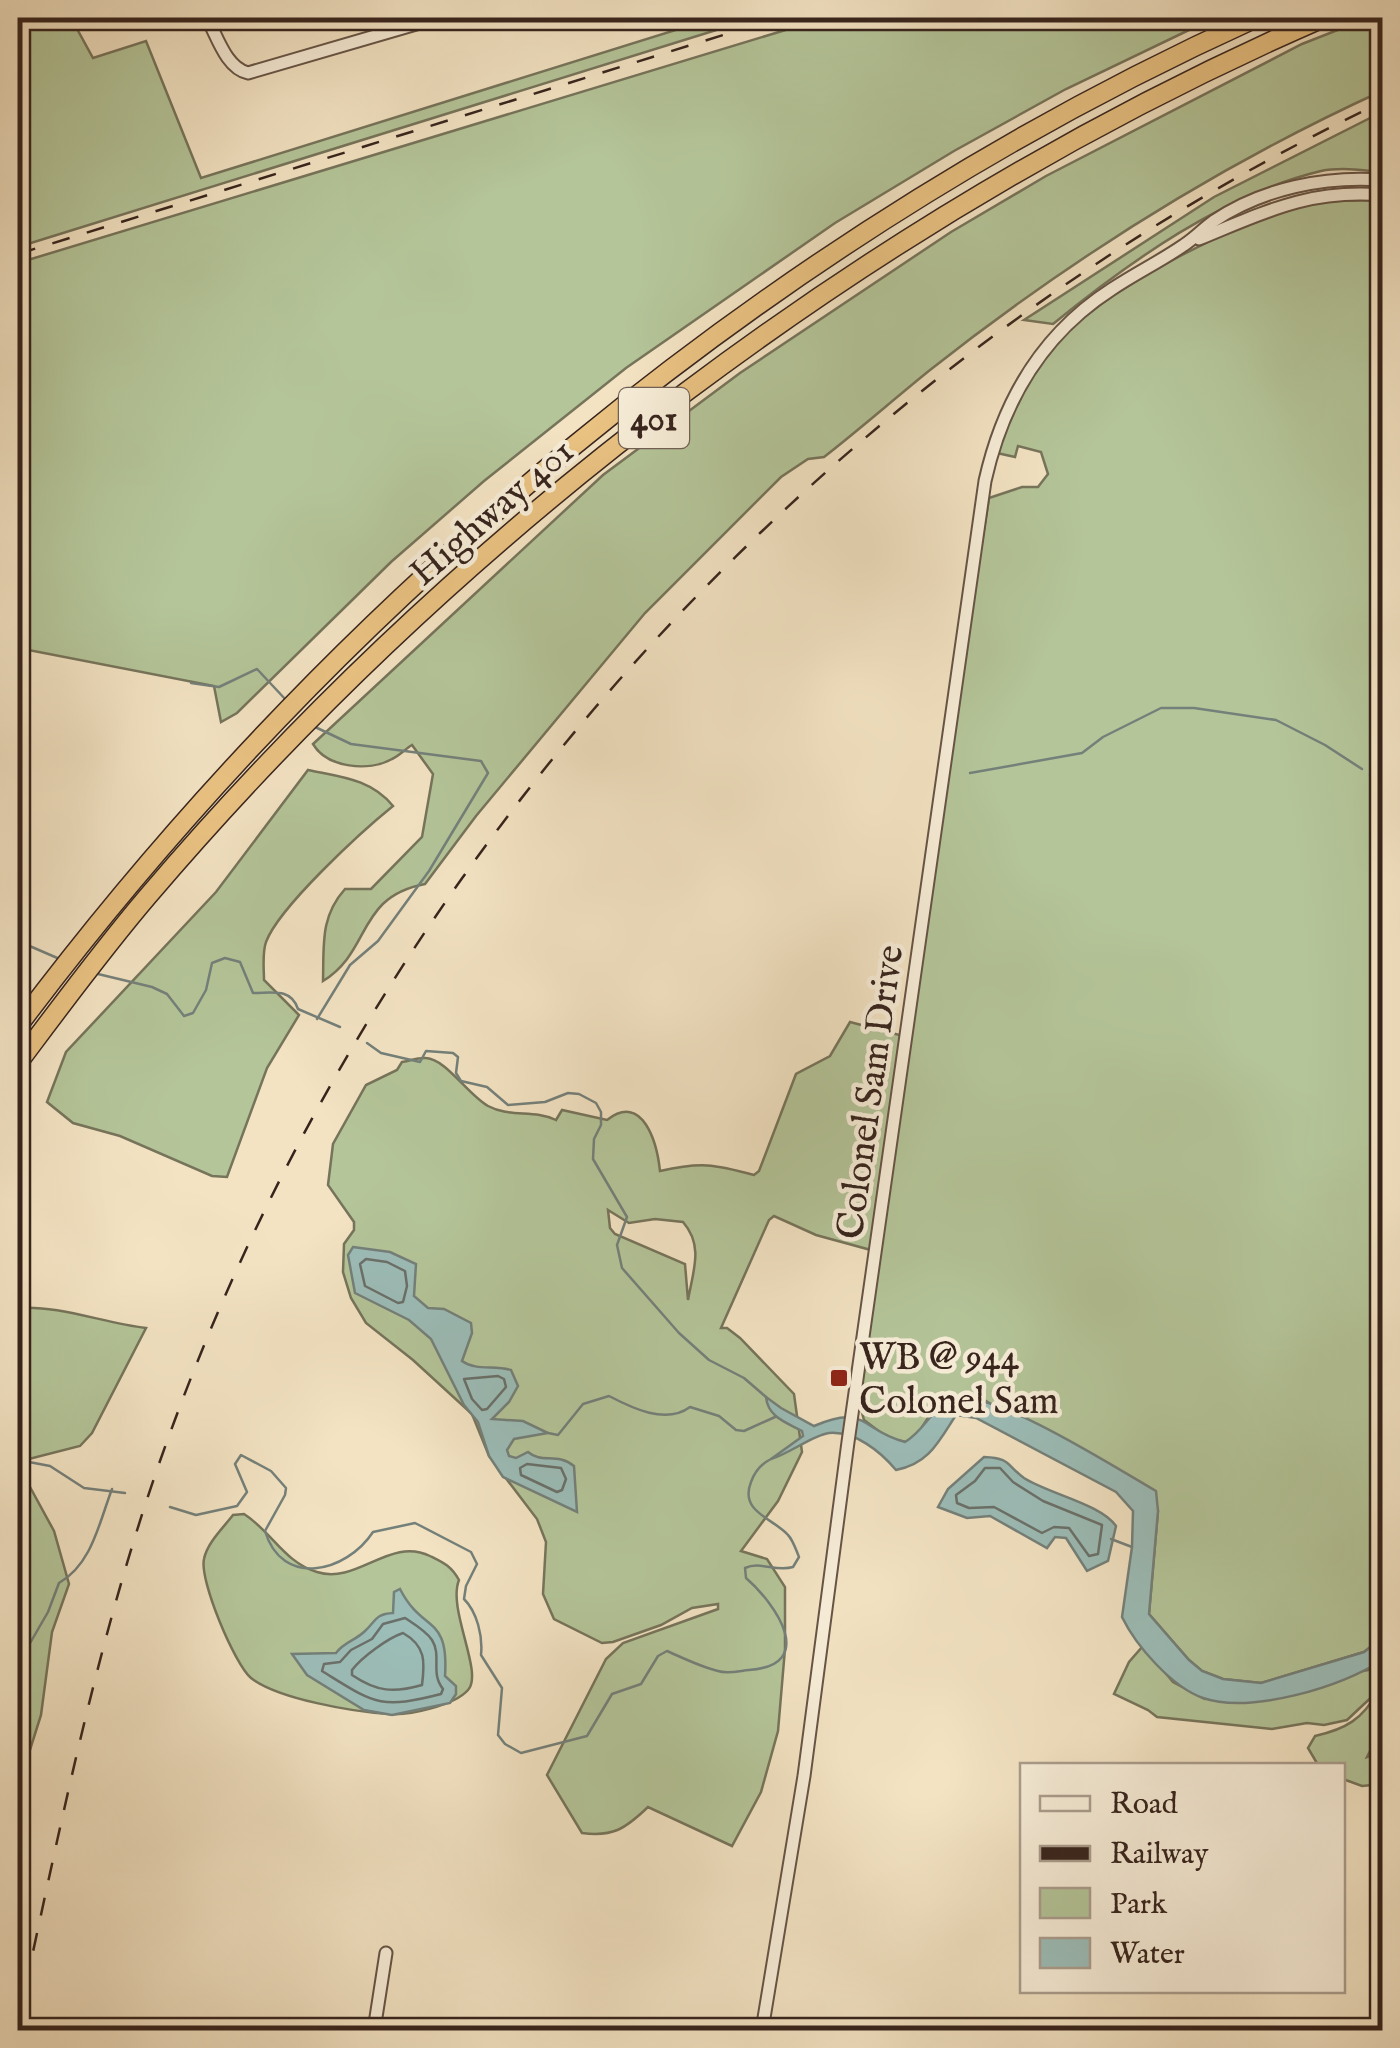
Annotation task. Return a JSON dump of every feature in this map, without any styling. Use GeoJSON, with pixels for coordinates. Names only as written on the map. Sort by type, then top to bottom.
{"type":"FeatureCollection","features":[{"type":"Feature","properties":{"kind":"highway","name":"Highway 401"},"geometry":{"type":"LineString","coordinates":[[18,1026],[77,948],[210,793],[409,590],[542,470],[730,326],[883,220],[1045,126],[1194,46],[1256,18]]}},
{"type":"Feature","properties":{"kind":"highway","name":"Highway 401"},"geometry":{"type":"LineString","coordinates":[[18,1063],[94,961],[238,795],[394,638],[577,478],[711,374],[906,240],[1002,181],[1210,71],[1323,18]]}},
{"type":"Feature","properties":{"kind":"street"},"geometry":{"type":"LineString","coordinates":[[207,18],[230,62],[248,73],[436,18]]}},
{"type":"Feature","properties":{"kind":"street","name":"Colonel Sam Drive"},"geometry":{"type":"LineString","coordinates":[[762,2030],[804,1776],[853,1402],[985,481],[995,439],[1012,396],[1055,336],[1101,296],[1233,210],[1274,193],[1315,182],[1382,180]]}},
{"type":"Feature","properties":{"kind":"street","name":"Colonel Sam Drive"},"geometry":{"type":"LineString","coordinates":[[1186,244],[1291,201],[1337,194],[1382,195]]}},
{"type":"Feature","properties":{"kind":"street"},"geometry":{"type":"LineString","coordinates":[[374,2030],[386,1953]]}},
{"type":"Feature","properties":{"kind":"green space"},"geometry":{"type":"Polygon","coordinates":[[[18,18],[71,18],[93,58],[146,41],[201,178],[714,18],[755,18],[18,247],[18,18]]]}},
{"type":"Feature","properties":{"kind":"green space"},"geometry":{"type":"Polygon","coordinates":[[[825,18],[1214,18],[1066,89],[954,151],[835,223],[626,368],[484,481],[391,562],[237,713],[221,722],[214,686],[18,648],[18,263],[825,18]]]}},
{"type":"Feature","properties":{"kind":"green space"},"geometry":{"type":"Polygon","coordinates":[[[1368,18],[1382,18],[1382,91],[1263,150],[1091,253],[982,330],[824,457],[808,459],[781,477],[645,613],[476,816],[425,884],[387,900],[339,969],[323,981],[325,932],[331,910],[345,889],[371,889],[422,837],[433,774],[412,745],[383,763],[361,766],[338,763],[313,744],[603,475],[740,373],[951,232],[1046,176],[1302,44],[1368,18]]]}},
{"type":"Feature","properties":{"kind":"green space"},"geometry":{"type":"Polygon","coordinates":[[[1382,112],[1382,172],[1321,171],[1249,196],[1146,254],[1053,324],[1024,320],[1214,197],[1382,112]]]}},
{"type":"Feature","properties":{"kind":"green space"},"geometry":{"type":"Polygon","coordinates":[[[1382,202],[1382,1638],[1364,1652],[1261,1683],[1223,1679],[1202,1671],[1149,1614],[1158,1511],[983,1399],[931,1413],[917,1435],[906,1442],[888,1438],[864,1420],[857,1394],[878,1252],[816,1235],[774,1216],[721,1328],[740,1338],[794,1394],[802,1452],[778,1501],[741,1551],[767,1559],[785,1587],[785,1649],[778,1731],[761,1792],[732,1846],[648,1807],[618,1830],[582,1833],[547,1775],[606,1659],[623,1643],[718,1609],[718,1604],[692,1608],[661,1625],[613,1642],[602,1643],[554,1619],[543,1594],[546,1542],[537,1519],[489,1456],[472,1414],[366,1323],[351,1298],[343,1272],[344,1244],[354,1230],[354,1222],[328,1185],[333,1144],[366,1085],[397,1070],[402,1062],[426,1058],[441,1064],[480,1101],[496,1110],[556,1120],[562,1110],[607,1120],[619,1113],[639,1116],[656,1147],[660,1171],[697,1165],[754,1175],[759,1171],[796,1074],[830,1056],[850,1022],[903,1036],[989,498],[1022,487],[1038,487],[1048,474],[1041,452],[1018,446],[1015,457],[997,453],[1036,370],[1055,345],[1104,302],[1205,243],[1309,203],[1382,202]],[[608,1210],[610,1228],[615,1234],[685,1264],[688,1300],[695,1250],[683,1222],[655,1219],[629,1223],[608,1210]]]}},
{"type":"Feature","properties":{"kind":"green space"},"geometry":{"type":"Polygon","coordinates":[[[308,770],[365,785],[393,806],[304,890],[266,942],[264,980],[299,1015],[267,1068],[227,1177],[212,1176],[120,1136],[73,1123],[47,1102],[66,1052],[216,892],[308,770]]]}},
{"type":"Feature","properties":{"kind":"green space"},"geometry":{"type":"Polygon","coordinates":[[[18,1308],[50,1309],[146,1328],[92,1433],[80,1446],[25,1460],[18,1460],[18,1308]]]}},
{"type":"Feature","properties":{"kind":"green space"},"geometry":{"type":"Polygon","coordinates":[[[30,1487],[54,1531],[69,1584],[52,1632],[41,1715],[18,1788],[18,1488],[30,1487]]]}},
{"type":"Feature","properties":{"kind":"green space"},"geometry":{"type":"Polygon","coordinates":[[[244,1514],[296,1562],[317,1572],[346,1572],[387,1556],[415,1551],[447,1565],[459,1580],[458,1607],[472,1670],[468,1690],[431,1708],[389,1714],[297,1698],[251,1678],[220,1622],[204,1570],[206,1553],[216,1536],[233,1515],[244,1514]]]}},
{"type":"Feature","properties":{"kind":"green space"},"geometry":{"type":"Polygon","coordinates":[[[1143,1646],[1173,1682],[1205,1699],[1368,1670],[1382,1660],[1382,1743],[1374,1743],[1367,1757],[1382,1752],[1382,1784],[1362,1786],[1345,1780],[1345,1763],[1317,1763],[1308,1748],[1315,1736],[1345,1726],[1360,1716],[1378,1691],[1347,1720],[1324,1725],[1307,1723],[1272,1729],[1157,1717],[1114,1694],[1129,1662],[1143,1646]]]}},
{"type":"Feature","properties":{"kind":"water"},"geometry":{"type":"Polygon","coordinates":[[[353,1247],[390,1252],[416,1264],[414,1296],[428,1308],[444,1309],[471,1323],[472,1333],[462,1361],[511,1370],[518,1386],[492,1419],[523,1421],[548,1433],[514,1439],[507,1450],[509,1456],[516,1458],[528,1452],[574,1466],[577,1512],[503,1477],[489,1456],[478,1422],[464,1405],[431,1339],[409,1320],[355,1293],[348,1255],[353,1247]]]}},
{"type":"Feature","properties":{"kind":"water"},"geometry":{"type":"Polygon","coordinates":[[[766,1397],[814,1426],[854,1418],[905,1442],[935,1412],[958,1399],[998,1406],[1057,1434],[1156,1491],[1158,1511],[1149,1614],[1202,1671],[1223,1679],[1261,1683],[1364,1652],[1382,1638],[1382,1660],[1344,1680],[1270,1700],[1223,1702],[1191,1693],[1156,1664],[1122,1617],[1133,1511],[1116,1492],[976,1418],[956,1415],[925,1457],[896,1470],[866,1444],[839,1433],[823,1434],[771,1459],[803,1436],[802,1431],[774,1414],[766,1397]]]}},
{"type":"Feature","properties":{"kind":"water"},"geometry":{"type":"Polygon","coordinates":[[[984,1457],[1004,1461],[1024,1478],[1109,1518],[1116,1526],[1108,1561],[1087,1571],[1066,1538],[1055,1537],[1047,1548],[990,1516],[967,1518],[938,1507],[948,1489],[984,1457]]]}},
{"type":"Feature","properties":{"kind":"water"},"geometry":{"type":"Polygon","coordinates":[[[400,1589],[417,1613],[439,1633],[445,1676],[456,1686],[450,1703],[392,1715],[364,1710],[307,1675],[292,1654],[336,1653],[379,1616],[393,1613],[394,1592],[400,1589]]]}},
{"type":"Feature","properties":{"kind":"waterway"},"geometry":{"type":"LineString","coordinates":[[191,683],[219,687],[257,669],[286,700]]}},
{"type":"Feature","properties":{"kind":"waterway"},"geometry":{"type":"LineString","coordinates":[[970,773],[1082,753],[1103,737],[1161,708],[1194,708],[1276,720],[1362,769]]}},
{"type":"Feature","properties":{"kind":"waterway"},"geometry":{"type":"LineString","coordinates":[[313,726],[351,744],[481,761],[488,773],[429,871],[378,941],[350,965],[317,1019]]}},
{"type":"Feature","properties":{"kind":"waterway"},"geometry":{"type":"LineString","coordinates":[[1370,775],[1382,783]]}},
{"type":"Feature","properties":{"kind":"waterway"},"geometry":{"type":"LineString","coordinates":[[18,941],[62,960]]}},
{"type":"Feature","properties":{"kind":"waterway"},"geometry":{"type":"LineString","coordinates":[[98,974],[167,994],[184,1016],[193,1013],[206,990],[212,963],[225,958],[240,962],[253,993],[286,995],[298,1009],[340,1027]]}},
{"type":"Feature","properties":{"kind":"waterway"},"geometry":{"type":"LineString","coordinates":[[367,1043],[381,1053],[420,1062],[426,1051],[453,1053],[458,1057],[456,1073],[461,1081],[487,1087],[508,1105],[545,1102],[568,1093],[596,1103],[601,1125],[594,1139],[593,1159],[627,1217],[617,1245],[622,1268],[679,1333],[709,1360],[744,1378],[766,1397]]}},
{"type":"Feature","properties":{"kind":"waterway"},"geometry":{"type":"LineString","coordinates":[[548,1433],[558,1435],[583,1404],[609,1396],[660,1415],[690,1407],[719,1416],[736,1430],[744,1431],[775,1417]]}},
{"type":"Feature","properties":{"kind":"waterway"},"geometry":{"type":"LineString","coordinates":[[18,1455],[29,1462],[50,1466],[84,1488],[125,1493]]}},
{"type":"Feature","properties":{"kind":"waterway"},"geometry":{"type":"LineString","coordinates":[[170,1507],[196,1515],[237,1506],[247,1492],[235,1464],[241,1455],[271,1471],[286,1488],[265,1531],[273,1549],[285,1561],[300,1567],[331,1565],[347,1557],[373,1532],[415,1523],[471,1552],[477,1564],[464,1599],[478,1625],[481,1655],[502,1688],[498,1735],[521,1753],[587,1736],[612,1694],[641,1684],[658,1656],[667,1651],[725,1672],[770,1666],[782,1657],[785,1632],[769,1603],[746,1578],[745,1568],[793,1567],[799,1557],[788,1535],[750,1501],[754,1474],[771,1459]]}},
{"type":"Feature","properties":{"kind":"waterway"},"geometry":{"type":"LineString","coordinates":[[18,1664],[48,1612],[59,1583],[87,1554],[112,1489]]}},
{"type":"Feature","properties":{"kind":"waterway"},"geometry":{"type":"LineString","coordinates":[[1111,1539],[1132,1547]]}},
{"type":"Feature","properties":{"kind":"railway"},"geometry":{"type":"LineString","coordinates":[[18,254],[778,18]]}},
{"type":"Feature","properties":{"kind":"railway"},"geometry":{"type":"LineString","coordinates":[[18,2021],[104,1645],[173,1425],[263,1214],[373,1012],[503,823],[649,646],[812,485],[989,339],[1180,211],[1382,102]]}},
{"type":"Feature","properties":{"kind":"place","name":"WB @ 944 Colonel Sam"},"geometry":{"type":"Point","coordinates":[839,1378]}}]}
